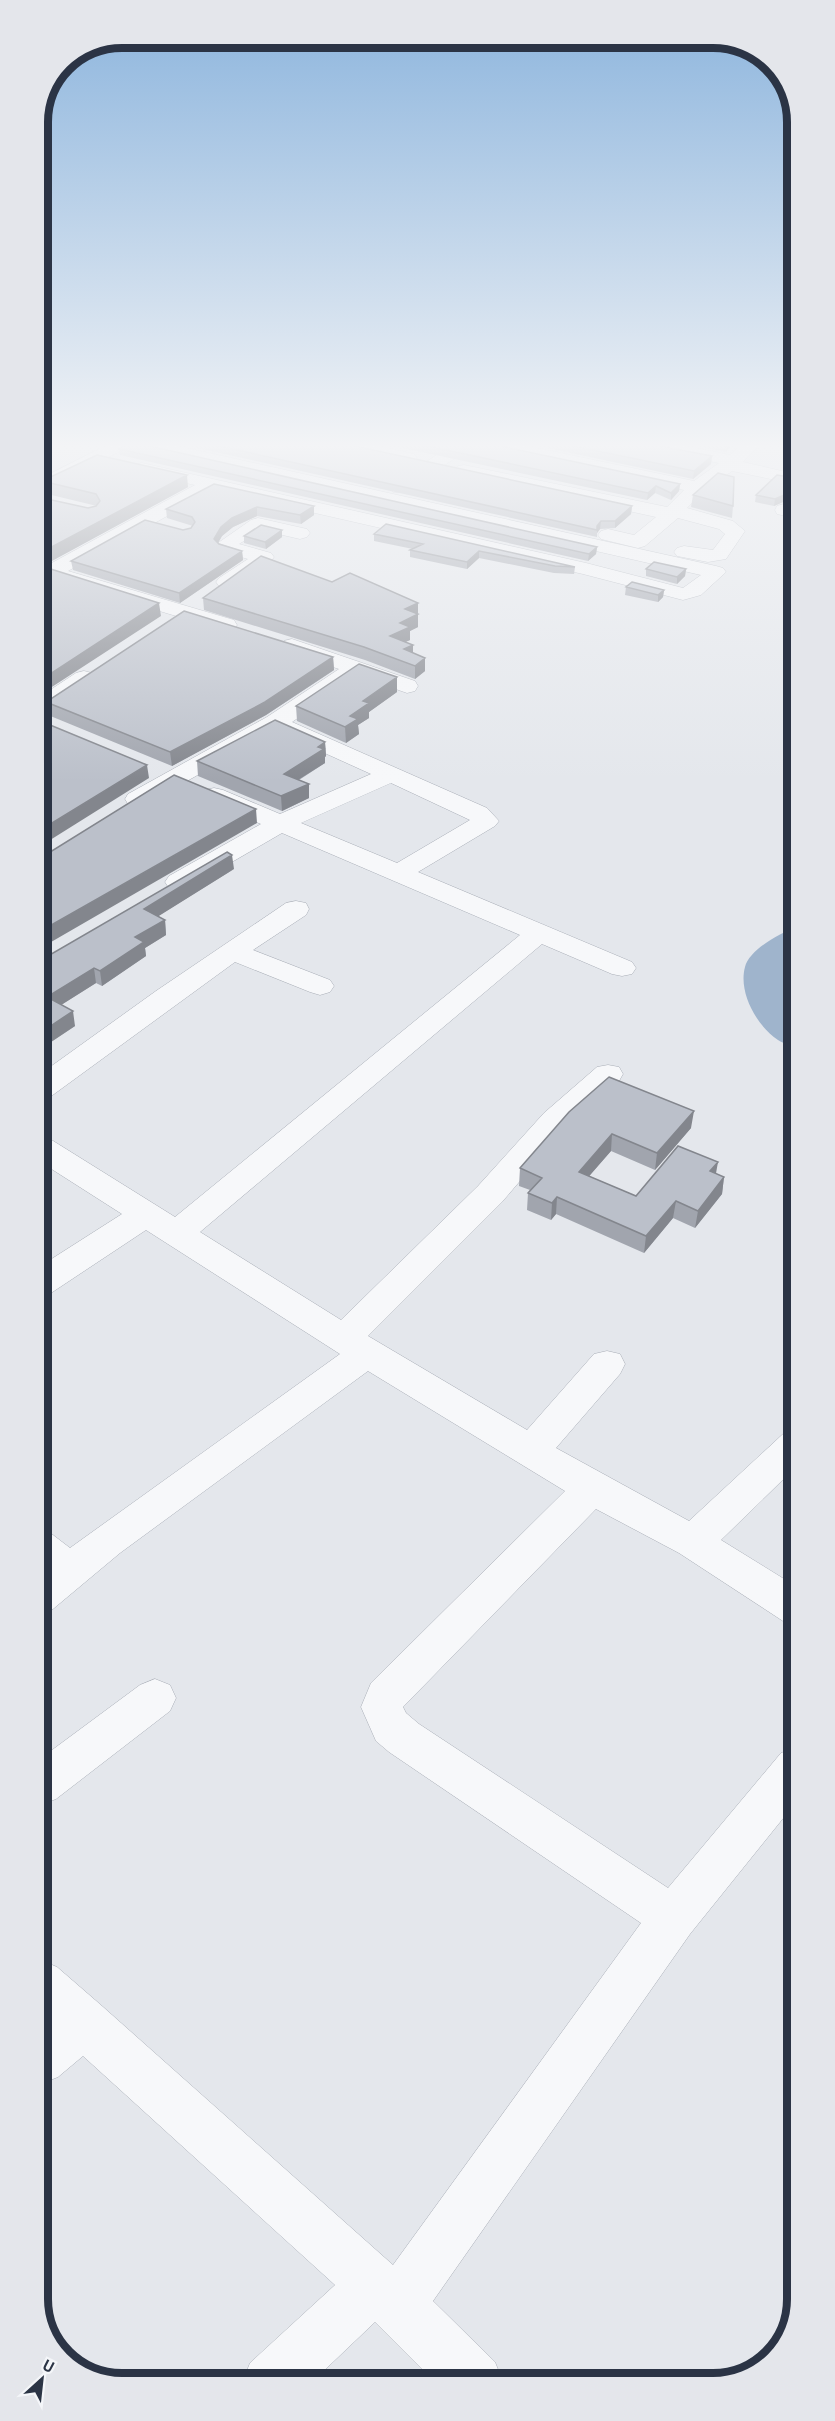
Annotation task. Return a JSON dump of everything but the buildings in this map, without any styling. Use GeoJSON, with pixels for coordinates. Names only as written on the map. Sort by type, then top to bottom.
{"type":"FeatureCollection","features":[{"type":"Feature","properties":{"kind":"street"},"geometry":{"type":"LineString","coordinates":[[48,568],[73,556]]}},
{"type":"Feature","properties":{"kind":"street"},"geometry":{"type":"LineString","coordinates":[[260,556],[264,557]]}},
{"type":"Feature","properties":{"kind":"street"},"geometry":{"type":"LineString","coordinates":[[533,556],[682,594],[694,591],[716,572],[644,556]]}},
{"type":"Feature","properties":{"kind":"street"},"geometry":{"type":"LineString","coordinates":[[165,625],[264,557]]}},
{"type":"Feature","properties":{"kind":"street"},"geometry":{"type":"LineString","coordinates":[[48,571],[198,602],[259,636],[407,686]]}},
{"type":"Feature","properties":{"kind":"street"},"geometry":{"type":"LineString","coordinates":[[115,813],[173,777],[275,722],[356,668]]}},
{"type":"Feature","properties":{"kind":"street"},"geometry":{"type":"LineString","coordinates":[[48,701],[97,669]]}},
{"type":"Feature","properties":{"kind":"street"},"geometry":{"type":"LineString","coordinates":[[275,722],[478,813],[486,821],[400,872]]}},
{"type":"Feature","properties":{"kind":"street"},"geometry":{"type":"LineString","coordinates":[[144,765],[622,968]]}},
{"type":"Feature","properties":{"kind":"street"},"geometry":{"type":"LineString","coordinates":[[156,895],[282,822],[390,775]]}},
{"type":"Feature","properties":{"kind":"street"},"geometry":{"type":"LineString","coordinates":[[48,1083],[121,1028],[296,909]]}},
{"type":"Feature","properties":{"kind":"street"},"geometry":{"type":"LineString","coordinates":[[177,1233],[539,933]]}},
{"type":"Feature","properties":{"kind":"street"},"geometry":{"type":"LineString","coordinates":[[232,951],[320,986]]}},
{"type":"Feature","properties":{"kind":"street"},"geometry":{"type":"LineString","coordinates":[[48,1589],[356,1346],[555,1119],[608,1074]]}},
{"type":"Feature","properties":{"kind":"street"},"geometry":{"type":"LineString","coordinates":[[48,1152],[356,1346],[592,1488],[693,1542],[787,1603]]}},
{"type":"Feature","properties":{"kind":"street"},"geometry":{"type":"LineString","coordinates":[[48,1278],[146,1214]]}},
{"type":"Feature","properties":{"kind":"street"},"geometry":{"type":"LineString","coordinates":[[531,1451],[608,1364]]}},
{"type":"Feature","properties":{"kind":"street"},"geometry":{"type":"LineString","coordinates":[[693,1542],[787,1453]]}},
{"type":"Feature","properties":{"kind":"street"},"geometry":{"type":"LineString","coordinates":[[592,1488],[386,1696],[382,1707],[392,1727],[404,1738],[673,1918]]}},
{"type":"Feature","properties":{"kind":"street"},"geometry":{"type":"LineString","coordinates":[[48,1553],[71,1570]]}},
{"type":"Feature","properties":{"kind":"street"},"geometry":{"type":"LineString","coordinates":[[48,1779],[155,1698]]}},
{"type":"Feature","properties":{"kind":"street"},"geometry":{"type":"LineString","coordinates":[[283,2373],[386,2295],[673,1918],[787,1779]]}},
{"type":"Feature","properties":{"kind":"street"},"geometry":{"type":"LineString","coordinates":[[48,1991],[386,2295],[466,2373]]}},
{"type":"Feature","properties":{"kind":"street"},"geometry":{"type":"LineString","coordinates":[[48,2053],[86,2023]]}},
{"type":"Feature","properties":{"kind":"waterway"},"geometry":{"type":"LineString","coordinates":[[787,950],[768,966],[768,990],[777,1012],[787,1022]]}}]}
